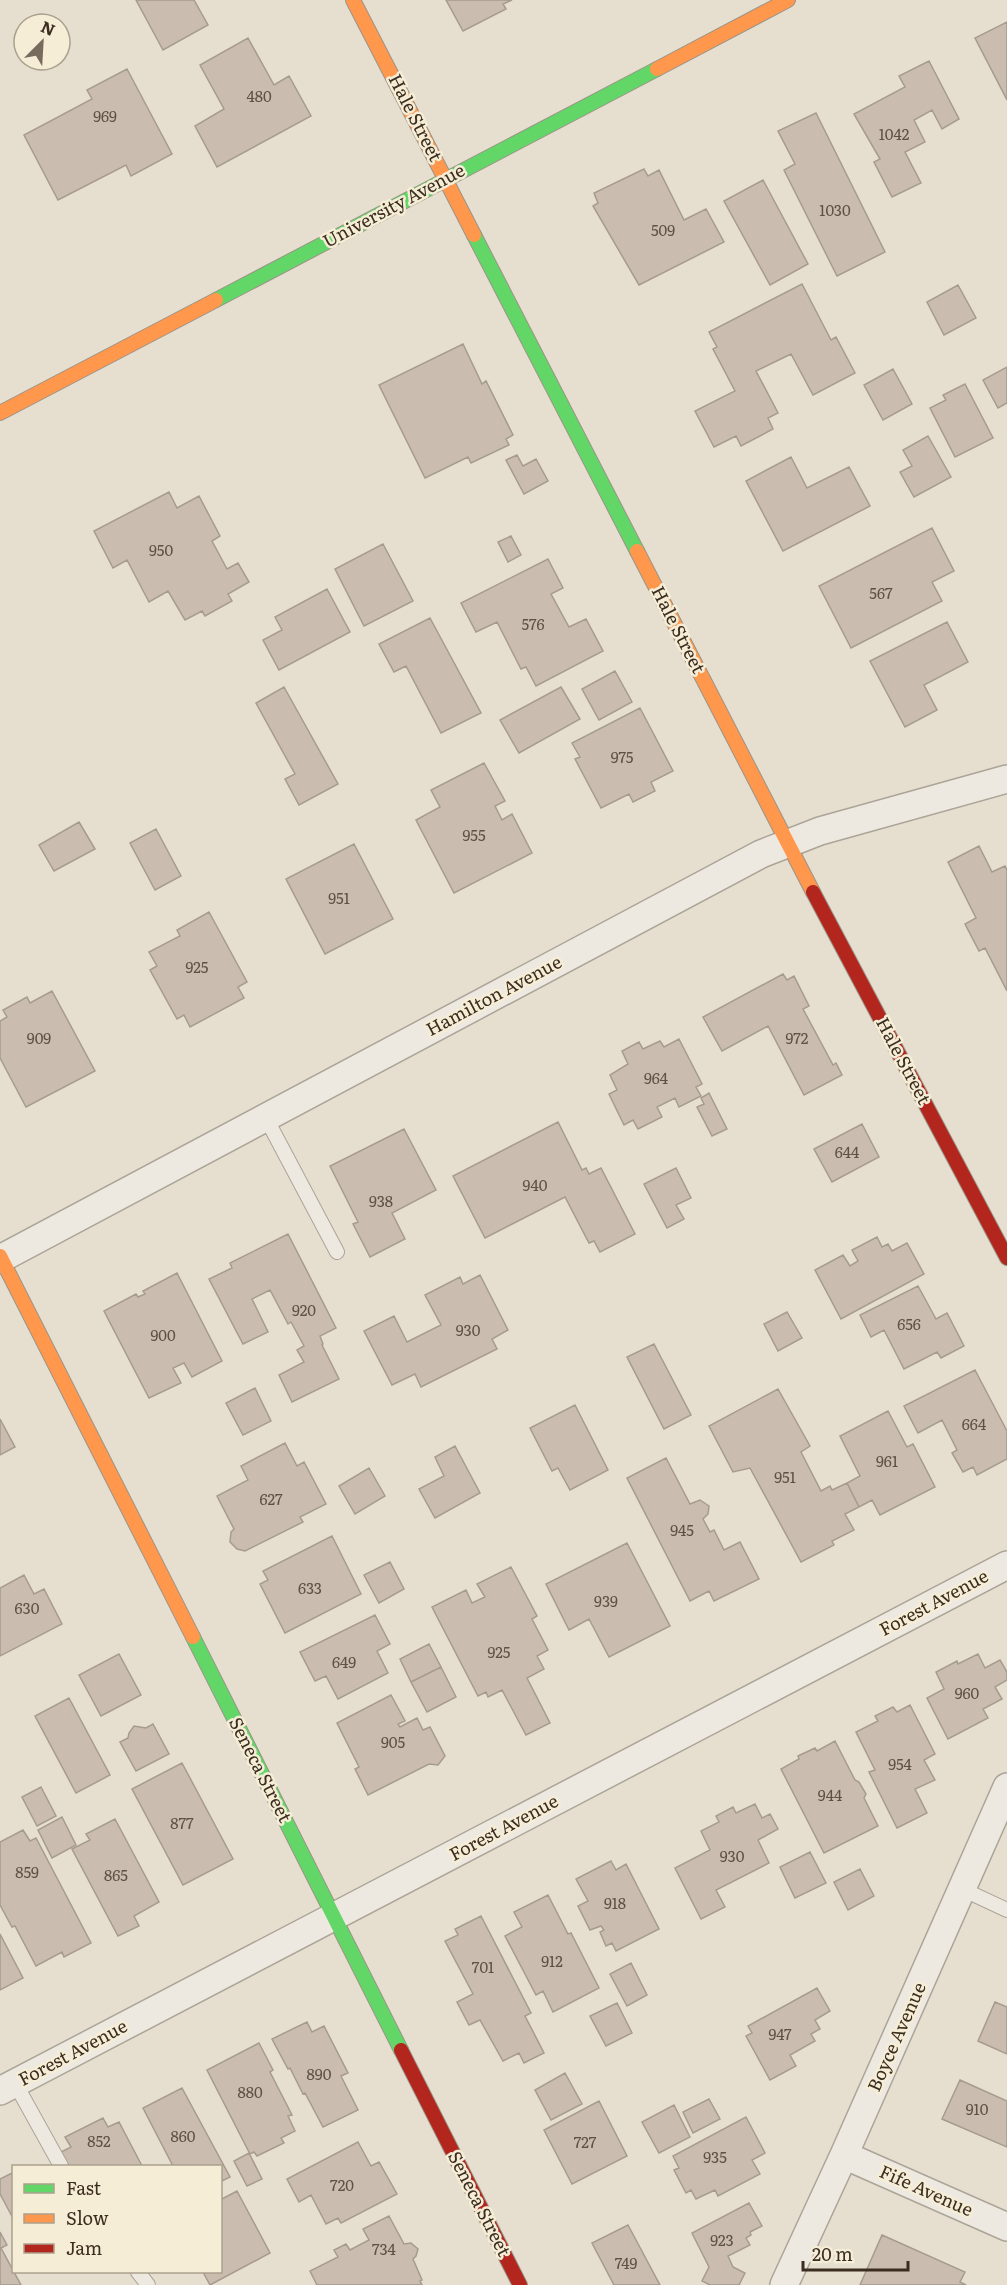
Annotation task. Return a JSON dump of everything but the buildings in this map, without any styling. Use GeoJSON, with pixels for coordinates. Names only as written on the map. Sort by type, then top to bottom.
{"type":"FeatureCollection","features":[{"type":"Feature","properties":{"kind":"street","name":"Hale Street"},"geometry":{"type":"LineString","coordinates":[[353,0],[788,844],[1007,1258]]}},
{"type":"Feature","properties":{"kind":"street","name":"University Avenue"},"geometry":{"type":"LineString","coordinates":[[0,413],[788,0]]}},
{"type":"Feature","properties":{"kind":"street","name":"Hamilton Avenue"},"geometry":{"type":"LineString","coordinates":[[1,1258],[761,854],[820,831],[1007,779]]}},
{"type":"Feature","properties":{"kind":"street","name":"Seneca Street"},"geometry":{"type":"LineString","coordinates":[[1,1258],[520,2285]]}},
{"type":"Feature","properties":{"kind":"street","name":"Forest Avenue"},"geometry":{"type":"LineString","coordinates":[[7,2087],[1007,1564]]}},
{"type":"Feature","properties":{"kind":"street","name":"Boyce Avenue"},"geometry":{"type":"LineString","coordinates":[[783,2285],[844,2155],[1007,1787]]}},
{"type":"Feature","properties":{"kind":"street","name":"Fife Avenue"},"geometry":{"type":"LineString","coordinates":[[844,2155],[1007,2227]]}},
{"type":"Feature","properties":{"kind":"lane"},"geometry":{"type":"LineString","coordinates":[[266,1118],[337,1252]]}},
{"type":"Feature","properties":{"kind":"lane"},"geometry":{"type":"LineString","coordinates":[[962,1889],[1007,1910]]}},
{"type":"Feature","properties":{"kind":"lane"},"geometry":{"type":"LineString","coordinates":[[7,2087],[60,2165]]}},
{"type":"Feature","properties":{"kind":"traffic: fast"},"geometry":{"type":"LineString","coordinates":[[216,300],[657,69]]}},
{"type":"Feature","properties":{"kind":"traffic: fast"},"geometry":{"type":"LineString","coordinates":[[474,235],[637,551]]}},
{"type":"Feature","properties":{"kind":"traffic: fast"},"geometry":{"type":"LineString","coordinates":[[193,1637],[401,2050]]}},
{"type":"Feature","properties":{"kind":"traffic: slow"},"geometry":{"type":"LineString","coordinates":[[353,0],[474,235]]}},
{"type":"Feature","properties":{"kind":"traffic: slow"},"geometry":{"type":"LineString","coordinates":[[657,69],[788,0]]}},
{"type":"Feature","properties":{"kind":"traffic: slow"},"geometry":{"type":"LineString","coordinates":[[0,413],[216,300]]}},
{"type":"Feature","properties":{"kind":"traffic: slow"},"geometry":{"type":"LineString","coordinates":[[637,551],[813,892]]}},
{"type":"Feature","properties":{"kind":"traffic: slow"},"geometry":{"type":"LineString","coordinates":[[0,1256],[193,1637]]}},
{"type":"Feature","properties":{"kind":"traffic: jam"},"geometry":{"type":"LineString","coordinates":[[813,892],[1007,1258]]}},
{"type":"Feature","properties":{"kind":"traffic: jam"},"geometry":{"type":"LineString","coordinates":[[401,2050],[520,2285]]}}]}
